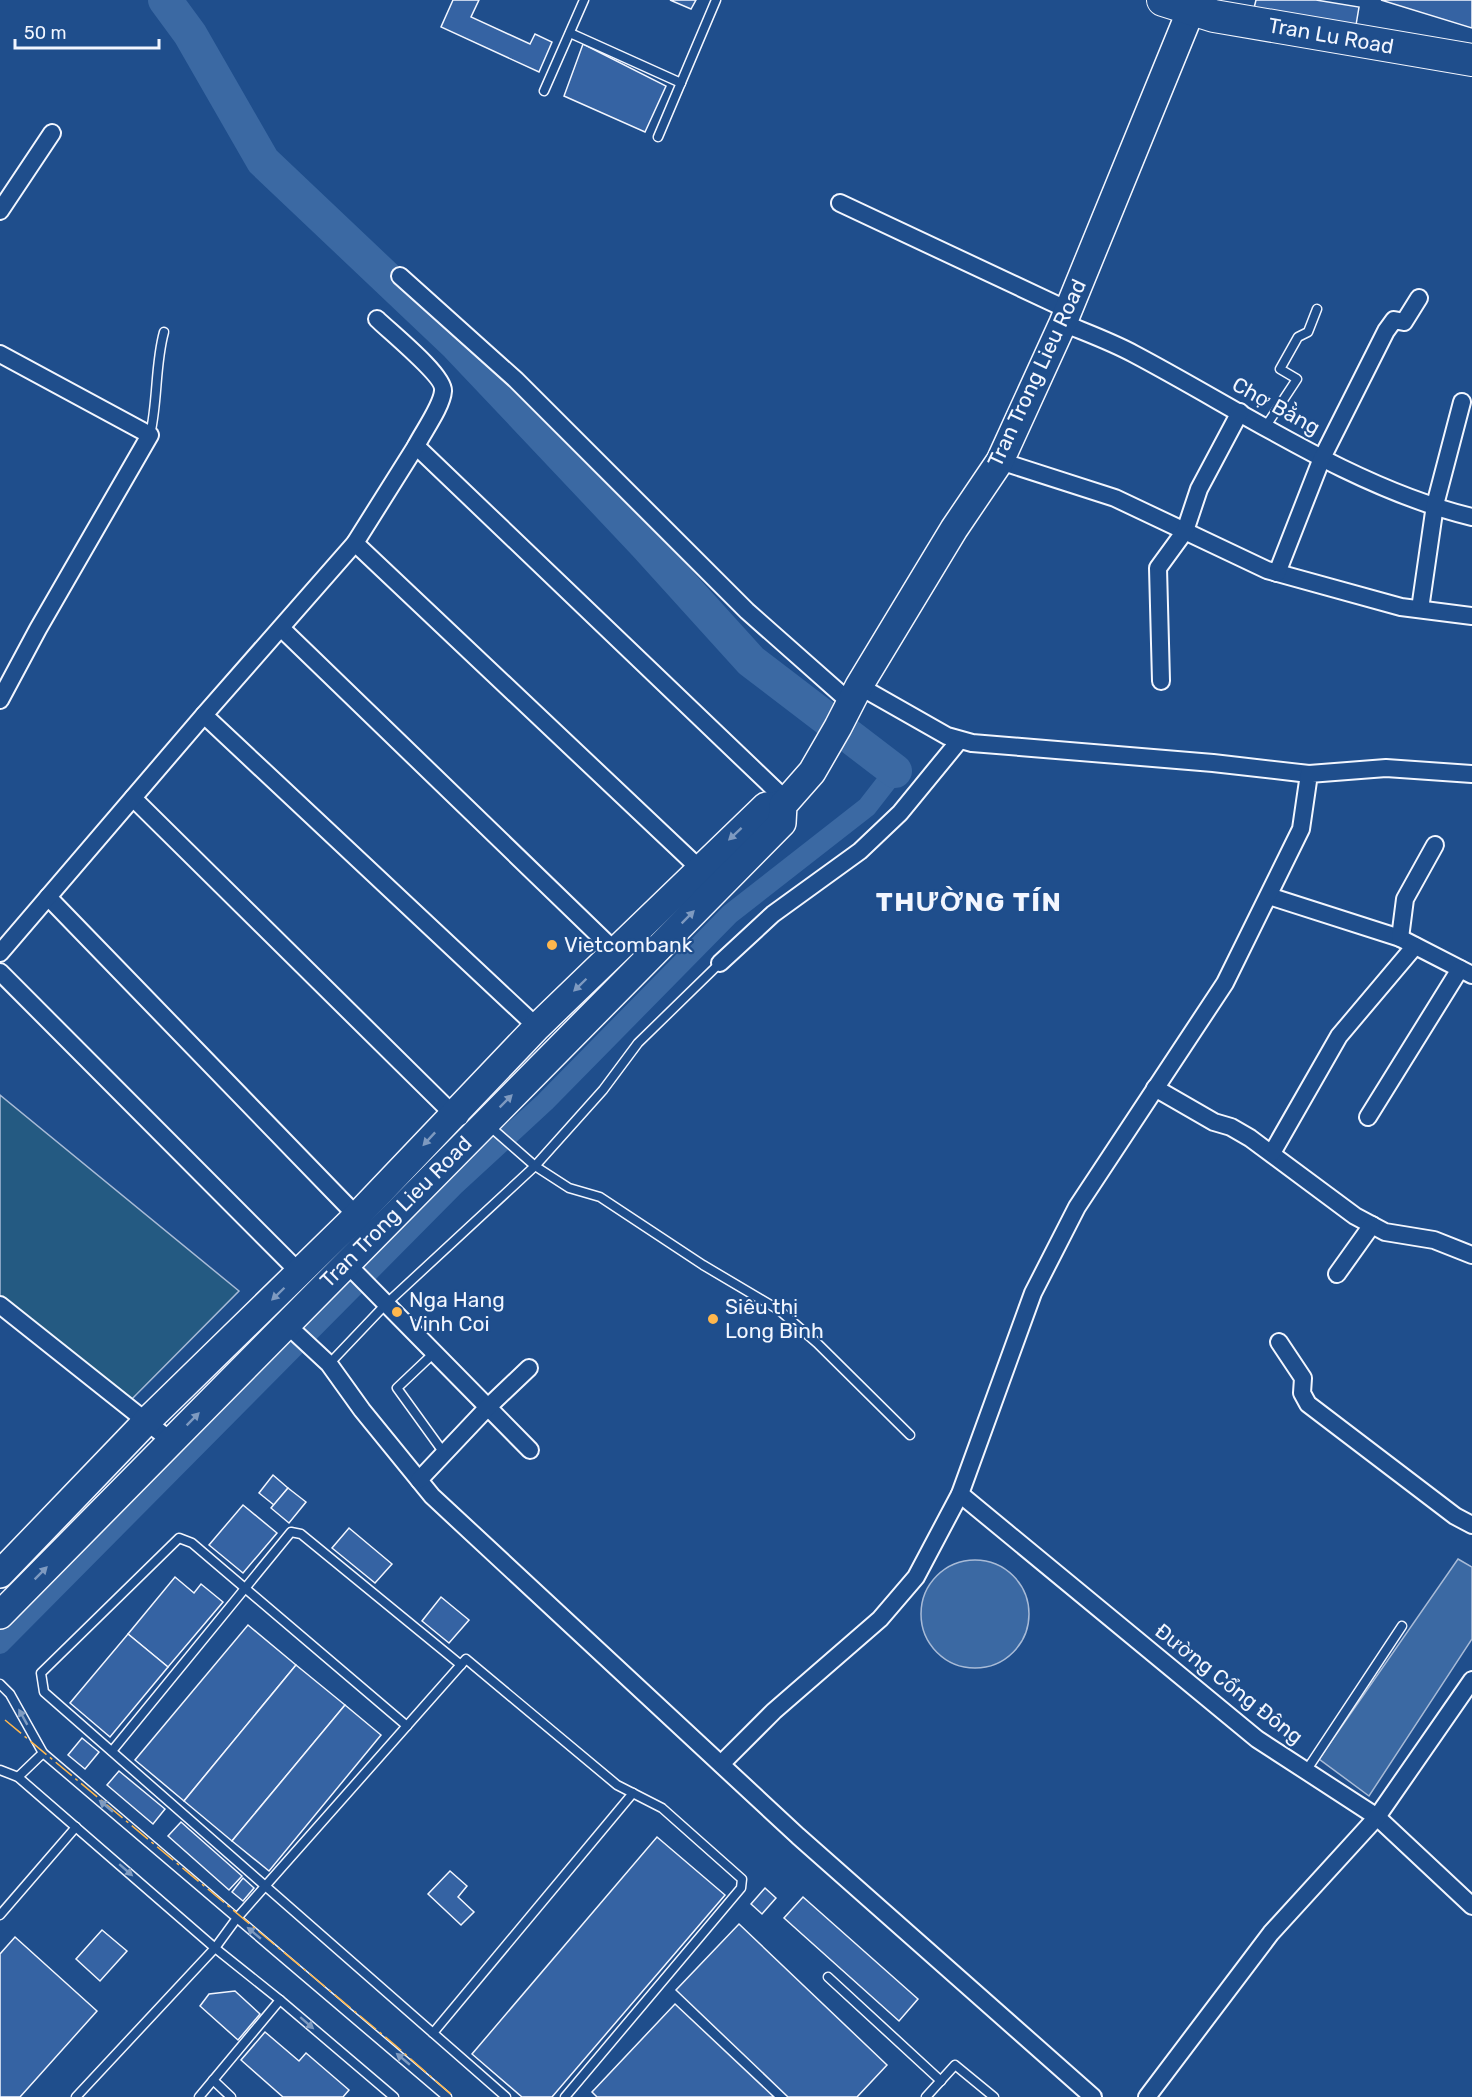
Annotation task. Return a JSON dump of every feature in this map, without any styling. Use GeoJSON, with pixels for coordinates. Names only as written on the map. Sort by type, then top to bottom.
{"type":"FeatureCollection","features":[{"type":"Feature","properties":{"kind":"highway","name":"Tran Lu Road"},"geometry":{"type":"LineString","coordinates":[[1177,5],[1214,16],[1472,60]]}},
{"type":"Feature","properties":{"kind":"main road","name":"Tran Trong Lieu Road"},"geometry":{"type":"LineString","coordinates":[[0,1615],[286,1324],[350,1267],[488,1129],[782,823],[785,803],[812,772],[855,694],[954,529],[1000,461],[1066,317],[1177,5]]}},
{"type":"Feature","properties":{"kind":"main road","name":"Tran Trong Lieu Road"},"geometry":{"type":"LineString","coordinates":[[0,1574],[145,1423],[357,1216],[537,1027],[699,868],[766,806],[785,803]]}},
{"type":"Feature","properties":{"kind":"street"},"geometry":{"type":"LineString","coordinates":[[0,211],[52,133]]}},
{"type":"Feature","properties":{"kind":"street","name":"Chợ Bằng"},"geometry":{"type":"LineString","coordinates":[[840,203],[1066,317],[1322,458],[1374,483],[1472,517]]}},
{"type":"Feature","properties":{"kind":"street"},"geometry":{"type":"LineString","coordinates":[[400,276],[516,380],[747,611],[855,694],[959,741],[1213,762],[1310,774],[1386,768],[1472,774]]}},
{"type":"Feature","properties":{"kind":"street"},"geometry":{"type":"LineString","coordinates":[[1277,573],[1322,458],[1386,331],[1394,320],[1404,322],[1419,298]]}},
{"type":"Feature","properties":{"kind":"street"},"geometry":{"type":"LineString","coordinates":[[0,953],[355,543],[416,446],[444,388],[432,371],[376,319]]}},
{"type":"Feature","properties":{"kind":"street"},"geometry":{"type":"LineString","coordinates":[[0,354],[150,435],[38,629],[0,700]]}},
{"type":"Feature","properties":{"kind":"street"},"geometry":{"type":"LineString","coordinates":[[1420,609],[1435,505],[1462,402]]}},
{"type":"Feature","properties":{"kind":"street"},"geometry":{"type":"LineString","coordinates":[[1161,681],[1158,568],[1185,531],[1198,489],[1240,412]]}},
{"type":"Feature","properties":{"kind":"street"},"geometry":{"type":"LineString","coordinates":[[416,446],[785,803]]}},
{"type":"Feature","properties":{"kind":"street"},"geometry":{"type":"LineString","coordinates":[[1000,461],[1115,498],[1267,570],[1401,606],[1472,616]]}},
{"type":"Feature","properties":{"kind":"street"},"geometry":{"type":"LineString","coordinates":[[355,543],[699,868]]}},
{"type":"Feature","properties":{"kind":"street"},"geometry":{"type":"LineString","coordinates":[[280,628],[615,951]]}},
{"type":"Feature","properties":{"kind":"street"},"geometry":{"type":"LineString","coordinates":[[204,715],[537,1027]]}},
{"type":"Feature","properties":{"kind":"street"},"geometry":{"type":"LineString","coordinates":[[720,963],[773,914],[860,851],[900,813],[959,741]]}},
{"type":"Feature","properties":{"kind":"street"},"geometry":{"type":"LineString","coordinates":[[722,1764],[774,1711],[880,1618],[916,1577],[960,1494],[1033,1293],[1077,1207],[1225,983],[1301,829],[1310,774]]}},
{"type":"Feature","properties":{"kind":"street"},"geometry":{"type":"LineString","coordinates":[[133,798],[453,1114],[488,1129]]}},
{"type":"Feature","properties":{"kind":"street"},"geometry":{"type":"LineString","coordinates":[[1272,1153],[1339,1036],[1408,942],[1405,899],[1435,845]]}},
{"type":"Feature","properties":{"kind":"street"},"geometry":{"type":"LineString","coordinates":[[1269,896],[1408,942],[1466,972],[1368,1117]]}},
{"type":"Feature","properties":{"kind":"street"},"geometry":{"type":"LineString","coordinates":[[48,897],[357,1216]]}},
{"type":"Feature","properties":{"kind":"street"},"geometry":{"type":"LineString","coordinates":[[0,972],[300,1273]]}},
{"type":"Feature","properties":{"kind":"street"},"geometry":{"type":"LineString","coordinates":[[1155,1088],[1214,1122],[1231,1127],[1272,1153],[1355,1216],[1385,1232],[1434,1240],[1472,1255]]}},
{"type":"Feature","properties":{"kind":"street"},"geometry":{"type":"LineString","coordinates":[[1337,1274],[1372,1225]]}},
{"type":"Feature","properties":{"kind":"street"},"geometry":{"type":"LineString","coordinates":[[350,1267],[530,1450]]}},
{"type":"Feature","properties":{"kind":"street"},"geometry":{"type":"LineString","coordinates":[[0,1305],[145,1423],[171,1441]]}},
{"type":"Feature","properties":{"kind":"street"},"geometry":{"type":"LineString","coordinates":[[286,1324],[328,1364],[368,1418],[419,1480],[450,1512],[798,1836],[1094,2097]]}},
{"type":"Feature","properties":{"kind":"street"},"geometry":{"type":"LineString","coordinates":[[1279,1342],[1303,1378],[1304,1399],[1308,1404],[1455,1516],[1472,1525]]}},
{"type":"Feature","properties":{"kind":"street"},"geometry":{"type":"LineString","coordinates":[[419,1480],[488,1407],[529,1368]]}},
{"type":"Feature","properties":{"kind":"street","name":"Đường Cổng Đông"},"geometry":{"type":"LineString","coordinates":[[960,1494],[1257,1739],[1377,1817],[1472,1906]]}},
{"type":"Feature","properties":{"kind":"street"},"geometry":{"type":"LineString","coordinates":[[1147,2097],[1271,1933],[1377,1817],[1472,1680]]}},
{"type":"Feature","properties":{"kind":"lane"},"geometry":{"type":"LineString","coordinates":[[544,91],[584,0]]}},
{"type":"Feature","properties":{"kind":"lane"},"geometry":{"type":"LineString","coordinates":[[658,137],[716,0]]}},
{"type":"Feature","properties":{"kind":"lane"},"geometry":{"type":"LineString","coordinates":[[570,33],[681,83]]}},
{"type":"Feature","properties":{"kind":"lane"},"geometry":{"type":"LineString","coordinates":[[1266,426],[1297,380],[1280,369],[1298,337],[1308,332],[1317,309]]}},
{"type":"Feature","properties":{"kind":"lane"},"geometry":{"type":"LineString","coordinates":[[150,435],[156,411],[160,347],[164,332]]}},
{"type":"Feature","properties":{"kind":"lane"},"geometry":{"type":"LineString","coordinates":[[328,1364],[386,1304],[532,1163],[603,1090],[638,1043],[720,963]]}},
{"type":"Feature","properties":{"kind":"lane"},"geometry":{"type":"LineString","coordinates":[[488,1129],[569,1188],[600,1197],[703,1265],[779,1310],[817,1343],[910,1435]]}},
{"type":"Feature","properties":{"kind":"lane"},"geometry":{"type":"LineString","coordinates":[[434,1353],[397,1388],[444,1453]]}},
{"type":"Feature","properties":{"kind":"lane"},"geometry":{"type":"LineString","coordinates":[[112,1751],[291,1532],[301,1534],[461,1665]]}},
{"type":"Feature","properties":{"kind":"lane"},"geometry":{"type":"LineString","coordinates":[[407,1726],[192,1543],[179,1538],[41,1672],[44,1692],[506,2097]]}},
{"type":"Feature","properties":{"kind":"lane"},"geometry":{"type":"LineString","coordinates":[[1306,1771],[1402,1626]]}},
{"type":"Feature","properties":{"kind":"lane"},"geometry":{"type":"LineString","coordinates":[[76,2097],[215,1948],[237,1918],[466,1659],[617,1785],[662,1808],[742,1879],[741,1888],[565,2097]]}},
{"type":"Feature","properties":{"kind":"lane"},"geometry":{"type":"LineString","coordinates":[[0,1684],[10,1694],[43,1753],[447,2097]]}},
{"type":"Feature","properties":{"kind":"lane"},"geometry":{"type":"LineString","coordinates":[[18,1777],[43,1753]]}},
{"type":"Feature","properties":{"kind":"lane"},"geometry":{"type":"LineString","coordinates":[[0,1770],[18,1777],[215,1948],[394,2097]]}},
{"type":"Feature","properties":{"kind":"lane"},"geometry":{"type":"LineString","coordinates":[[433,2032],[633,1793]]}},
{"type":"Feature","properties":{"kind":"lane"},"geometry":{"type":"LineString","coordinates":[[0,1915],[76,1827]]}},
{"type":"Feature","properties":{"kind":"lane"},"geometry":{"type":"LineString","coordinates":[[828,1977],[941,2081]]}},
{"type":"Feature","properties":{"kind":"lane"},"geometry":{"type":"LineString","coordinates":[[199,2097],[280,2000]]}},
{"type":"Feature","properties":{"kind":"lane"},"geometry":{"type":"LineString","coordinates":[[926,2097],[955,2065],[994,2097]]}},
{"type":"Feature","properties":{"kind":"lane"},"geometry":{"type":"LineString","coordinates":[[213,2080],[231,2097]]}},
{"type":"Feature","properties":{"kind":"shaded area"},"geometry":{"type":"Polygon","coordinates":[[[0,1095],[239,1291],[120,1411],[0,1310],[0,1095]]]}},
{"type":"Feature","properties":{"kind":"shaded area"},"geometry":{"type":"Polygon","coordinates":[[[1458,1559],[1472,1567],[1472,1639],[1369,1796],[1319,1759],[1458,1559]]]}},
{"type":"Feature","properties":{"kind":"shaded area"},"geometry":{"type":"Polygon","coordinates":[[[975,1560],[996,1564],[1013,1576],[1025,1593],[1029,1614],[1025,1635],[1013,1652],[996,1664],[975,1668],[954,1664],[937,1652],[925,1635],[921,1614],[925,1593],[937,1576],[954,1564],[975,1560]]]}},
{"type":"Feature","properties":{"kind":"building"},"geometry":{"type":"Polygon","coordinates":[[[453,0],[479,0],[471,17],[530,44],[535,34],[552,42],[539,72],[441,27],[453,0]]]}},
{"type":"Feature","properties":{"kind":"building"},"geometry":{"type":"Polygon","coordinates":[[[670,0],[696,0],[691,9],[670,0]]]}},
{"type":"Feature","properties":{"kind":"building"},"geometry":{"type":"Polygon","coordinates":[[[1256,0],[1316,0],[1359,7],[1356,25],[1254,8],[1256,0]]]}},
{"type":"Feature","properties":{"kind":"building"},"geometry":{"type":"Polygon","coordinates":[[[1381,0],[1472,0],[1472,28],[1381,0]]]}},
{"type":"Feature","properties":{"kind":"building"},"geometry":{"type":"Polygon","coordinates":[[[583,44],[666,86],[645,132],[564,96],[583,44]]]}},
{"type":"Feature","properties":{"kind":"building"},"geometry":{"type":"Polygon","coordinates":[[[273,1475],[288,1488],[274,1505],[259,1493],[273,1475]]]}},
{"type":"Feature","properties":{"kind":"building"},"geometry":{"type":"Polygon","coordinates":[[[288,1488],[306,1502],[289,1523],[271,1508],[288,1488]]]}},
{"type":"Feature","properties":{"kind":"building"},"geometry":{"type":"Polygon","coordinates":[[[243,1505],[277,1533],[243,1573],[209,1545],[243,1505]]]}},
{"type":"Feature","properties":{"kind":"building"},"geometry":{"type":"Polygon","coordinates":[[[349,1528],[392,1564],[375,1583],[332,1548],[349,1528]]]}},
{"type":"Feature","properties":{"kind":"building"},"geometry":{"type":"Polygon","coordinates":[[[175,1577],[194,1593],[201,1584],[223,1602],[168,1667],[128,1634],[175,1577]]]}},
{"type":"Feature","properties":{"kind":"building"},"geometry":{"type":"Polygon","coordinates":[[[441,1597],[469,1620],[449,1643],[422,1621],[441,1597]]]}},
{"type":"Feature","properties":{"kind":"building"},"geometry":{"type":"Polygon","coordinates":[[[248,1625],[296,1665],[184,1801],[135,1760],[248,1625]]]}},
{"type":"Feature","properties":{"kind":"building"},"geometry":{"type":"Polygon","coordinates":[[[128,1634],[168,1667],[110,1737],[70,1703],[128,1634]]]}},
{"type":"Feature","properties":{"kind":"building"},"geometry":{"type":"Polygon","coordinates":[[[296,1665],[345,1705],[232,1841],[184,1801],[296,1665]]]}},
{"type":"Feature","properties":{"kind":"building"},"geometry":{"type":"Polygon","coordinates":[[[345,1705],[381,1735],[269,1871],[232,1841],[345,1705]]]}},
{"type":"Feature","properties":{"kind":"building"},"geometry":{"type":"Polygon","coordinates":[[[82,1738],[99,1752],[85,1769],[68,1755],[82,1738]]]}},
{"type":"Feature","properties":{"kind":"building"},"geometry":{"type":"Polygon","coordinates":[[[119,1771],[165,1809],[153,1824],[107,1785],[119,1771]]]}},
{"type":"Feature","properties":{"kind":"building"},"geometry":{"type":"Polygon","coordinates":[[[181,1822],[242,1876],[229,1890],[168,1836],[181,1822]]]}},
{"type":"Feature","properties":{"kind":"building"},"geometry":{"type":"Polygon","coordinates":[[[657,1837],[725,1895],[552,2097],[522,2097],[472,2054],[657,1837]]]}},
{"type":"Feature","properties":{"kind":"building"},"geometry":{"type":"Polygon","coordinates":[[[450,1871],[467,1886],[458,1897],[474,1912],[461,1925],[428,1894],[450,1871]]]}},
{"type":"Feature","properties":{"kind":"building"},"geometry":{"type":"Polygon","coordinates":[[[243,1878],[254,1888],[243,1901],[232,1892],[243,1878]]]}},
{"type":"Feature","properties":{"kind":"building"},"geometry":{"type":"Polygon","coordinates":[[[765,1888],[776,1898],[762,1914],[751,1904],[765,1888]]]}},
{"type":"Feature","properties":{"kind":"building"},"geometry":{"type":"Polygon","coordinates":[[[803,1897],[918,1999],[899,2021],[784,1918],[803,1897]]]}},
{"type":"Feature","properties":{"kind":"building"},"geometry":{"type":"Polygon","coordinates":[[[739,1924],[887,2065],[857,2097],[788,2097],[676,1990],[739,1924]]]}},
{"type":"Feature","properties":{"kind":"building"},"geometry":{"type":"Polygon","coordinates":[[[102,1930],[127,1951],[100,1981],[76,1959],[102,1930]]]}},
{"type":"Feature","properties":{"kind":"building"},"geometry":{"type":"Polygon","coordinates":[[[15,1937],[97,2011],[20,2097],[0,2097],[0,1954],[15,1937]]]}},
{"type":"Feature","properties":{"kind":"building"},"geometry":{"type":"Polygon","coordinates":[[[235,1991],[260,2014],[238,2040],[200,2006],[209,1994],[235,1991]]]}},
{"type":"Feature","properties":{"kind":"building"},"geometry":{"type":"Polygon","coordinates":[[[675,2004],[774,2097],[597,2097],[592,2092],[675,2004]]]}},
{"type":"Feature","properties":{"kind":"building"},"geometry":{"type":"Polygon","coordinates":[[[265,2032],[299,2061],[306,2053],[349,2090],[343,2097],[283,2097],[241,2060],[265,2032]]]}},
{"type":"Feature","properties":{"kind":"waterway"},"geometry":{"type":"LineString","coordinates":[[165,0],[190,34],[263,161],[457,345],[645,544],[751,661],[895,771]]}},
{"type":"Feature","properties":{"kind":"waterway"},"geometry":{"type":"LineString","coordinates":[[0,1644],[454,1186],[545,1102],[730,914],[867,807],[895,771]]}},
{"type":"Feature","properties":{"kind":"power"},"geometry":{"type":"LineString","coordinates":[[5,1720],[395,2045],[454,2097]]}},
{"type":"Feature","properties":{"kind":"place","name":"Vietcombank"},"geometry":{"type":"Point","coordinates":[552,945]}},
{"type":"Feature","properties":{"kind":"place","name":"Nga Hang Vinh Coi"},"geometry":{"type":"Point","coordinates":[397,1312]}},
{"type":"Feature","properties":{"kind":"place","name":"Siêu thị Long Bình"},"geometry":{"type":"Point","coordinates":[713,1319]}},
{"type":"Feature","properties":{"kind":"district","name":"THƯỜNG TÍN"},"geometry":{"type":"Point","coordinates":[969,902]}}]}
